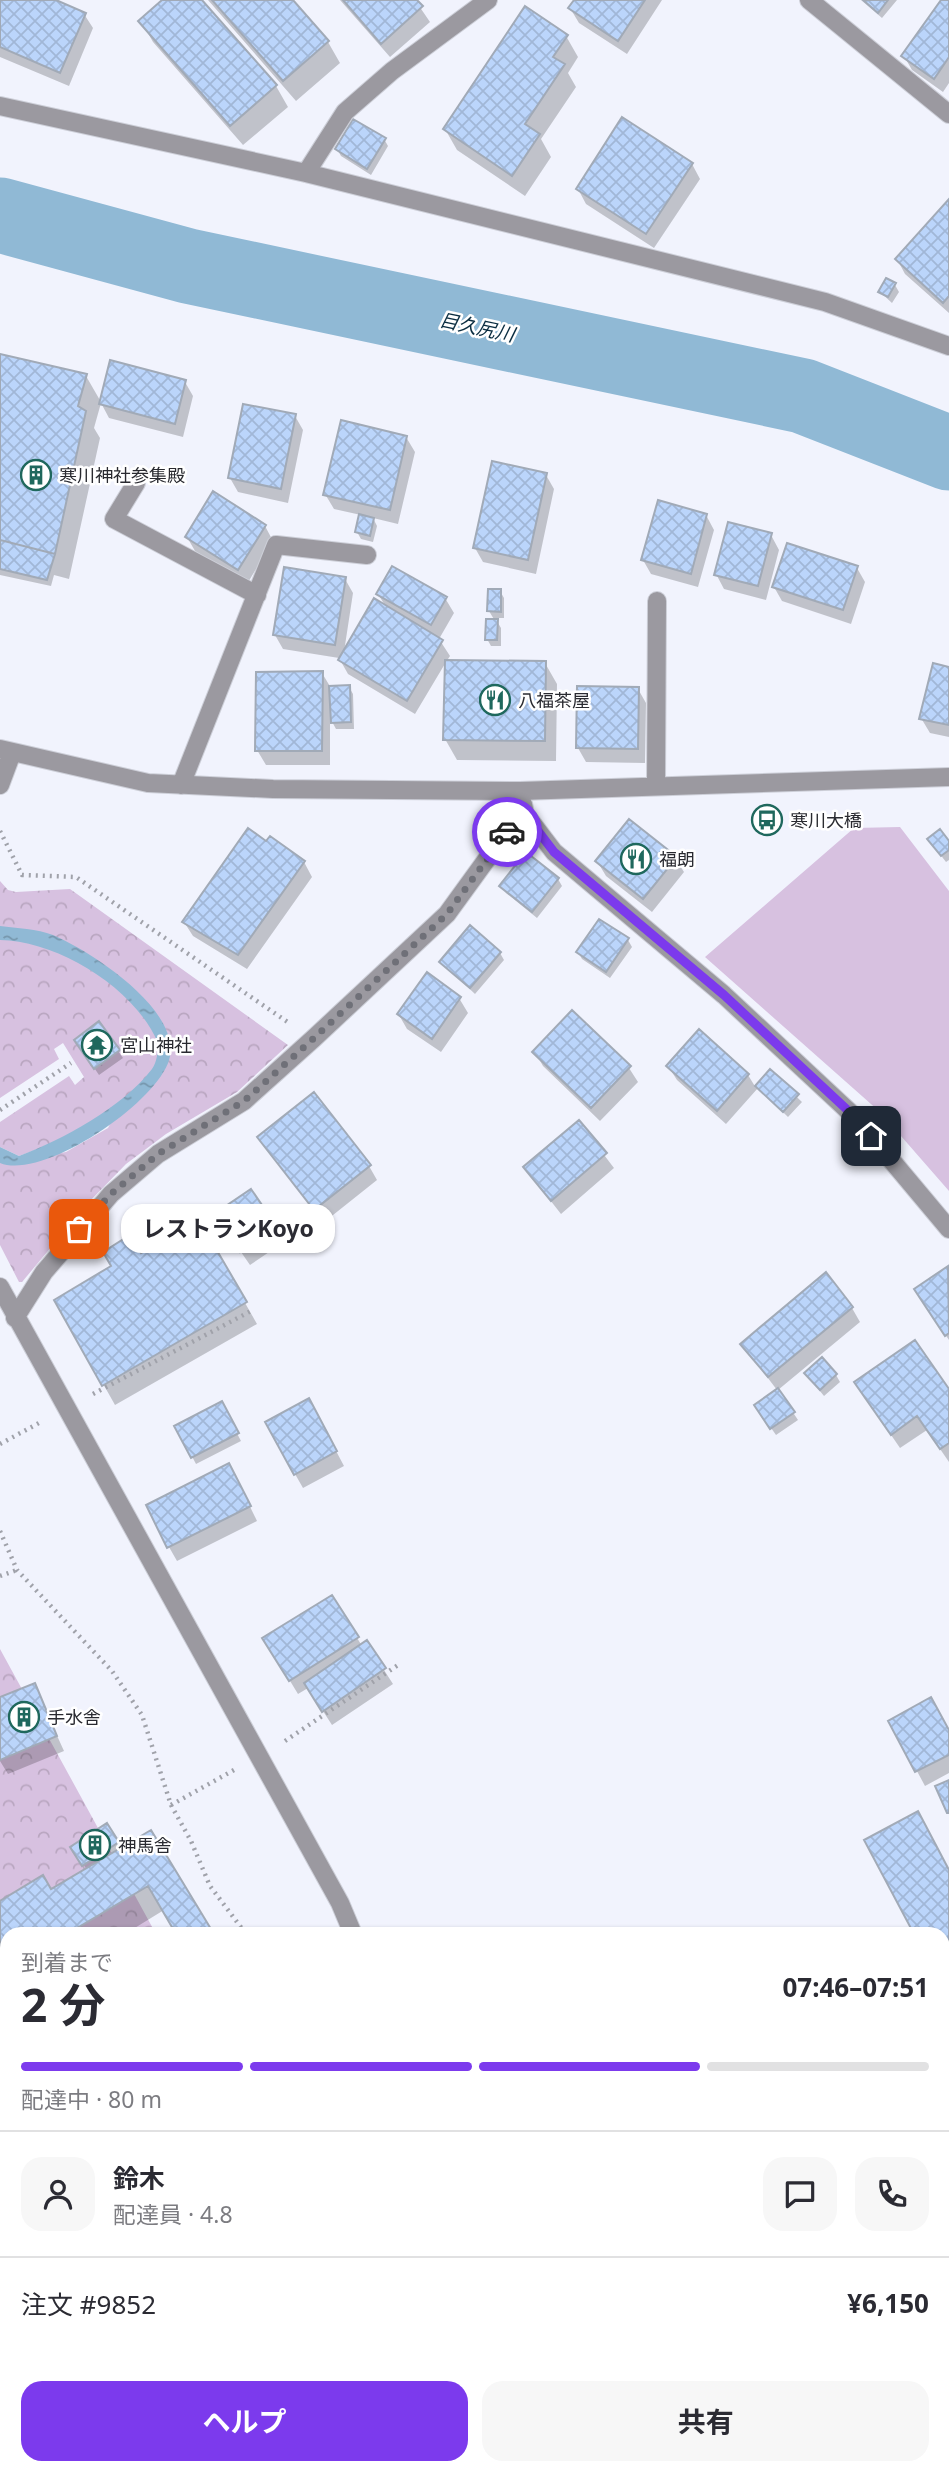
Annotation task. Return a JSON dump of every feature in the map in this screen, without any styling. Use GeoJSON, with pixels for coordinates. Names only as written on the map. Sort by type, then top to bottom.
{"type":"FeatureCollection","features":[{"type":"Feature","properties":{"kind":"street"},"geometry":{"type":"LineString","coordinates":[[306,173],[345,112],[392,71],[488,0]]}},
{"type":"Feature","properties":{"kind":"street"},"geometry":{"type":"LineString","coordinates":[[809,0],[949,114]]}},
{"type":"Feature","properties":{"kind":"street"},"geometry":{"type":"LineString","coordinates":[[0,106],[306,173],[825,302],[949,346]]}},
{"type":"Feature","properties":{"kind":"street"},"geometry":{"type":"LineString","coordinates":[[136,483],[114,519],[257,595]]}},
{"type":"Feature","properties":{"kind":"street"},"geometry":{"type":"LineString","coordinates":[[181,785],[276,545],[367,555]]}},
{"type":"Feature","properties":{"kind":"street"},"geometry":{"type":"LineString","coordinates":[[656,786],[657,601]]}},
{"type":"Feature","properties":{"kind":"street"},"geometry":{"type":"LineString","coordinates":[[0,785],[6,751],[148,783],[273,789],[520,790],[949,777]]}},
{"type":"Feature","properties":{"kind":"street"},"geometry":{"type":"LineString","coordinates":[[520,790],[525,814],[554,852],[724,995],[856,1118],[948,1226]]}},
{"type":"Feature","properties":{"kind":"street"},"geometry":{"type":"LineString","coordinates":[[15,1318],[44,1272],[111,1194],[158,1154],[244,1101],[313,1039],[447,914],[505,834],[525,814]]}},
{"type":"Feature","properties":{"kind":"street"},"geometry":{"type":"LineString","coordinates":[[0,1287],[341,1903],[350,1927]]}},
{"type":"Feature","properties":{"kind":"path"},"geometry":{"type":"LineString","coordinates":[[0,831],[22,875],[76,877],[313,1039]]}},
{"type":"Feature","properties":{"kind":"path"},"geometry":{"type":"LineString","coordinates":[[0,1110],[71,1063]]}},
{"type":"Feature","properties":{"kind":"path"},"geometry":{"type":"LineString","coordinates":[[88,1397],[251,1311]]}},
{"type":"Feature","properties":{"kind":"path"},"geometry":{"type":"LineString","coordinates":[[0,1444],[47,1419]]}},
{"type":"Feature","properties":{"kind":"path"},"geometry":{"type":"LineString","coordinates":[[0,1531],[17,1570],[112,1671],[142,1714],[171,1805],[191,1841],[210,1886],[241,1927]]}},
{"type":"Feature","properties":{"kind":"path"},"geometry":{"type":"LineString","coordinates":[[0,1576],[17,1570]]}},
{"type":"Feature","properties":{"kind":"path"},"geometry":{"type":"LineString","coordinates":[[276,1746],[401,1663]]}},
{"type":"Feature","properties":{"kind":"path"},"geometry":{"type":"LineString","coordinates":[[171,1805],[241,1766]]}},
{"type":"Feature","properties":{"kind":"green space"},"geometry":{"type":"Polygon","coordinates":[[[900,827],[949,891],[949,1191],[880,1112],[705,957],[854,828],[900,827]]]}},
{"type":"Feature","properties":{"kind":"green space"},"geometry":{"type":"Polygon","coordinates":[[[0,881],[8,890],[16,892],[70,889],[288,1045],[237,1092],[166,1134],[126,1164],[89,1202],[22,1282],[19,1282],[0,1245],[0,1163],[66,1152],[108,1128],[111,1122],[19,1156],[0,1147],[0,1122],[69,1076],[75,1085],[84,1077],[63,1043],[54,1049],[59,1059],[0,1098],[0,881]]]}},
{"type":"Feature","properties":{"kind":"green space"},"geometry":{"type":"Polygon","coordinates":[[[0,1649],[152,1927],[0,1927],[0,1649]]]}},
{"type":"Feature","properties":{"kind":"water"},"geometry":{"type":"Polygon","coordinates":[[[0,926],[53,935],[108,967],[146,1000],[169,1037],[170,1056],[162,1074],[147,1093],[125,1113],[71,1148],[44,1160],[20,1165],[0,1163],[0,1147],[19,1156],[91,1121],[140,1083],[155,1063],[158,1043],[132,1004],[92,971],[46,949],[22,942],[0,940],[0,926]]]}},
{"type":"Feature","properties":{"kind":"building"},"geometry":{"type":"Polygon","coordinates":[[[0,0],[56,0],[86,13],[60,73],[0,47],[0,0]]]}},
{"type":"Feature","properties":{"kind":"building"},"geometry":{"type":"Polygon","coordinates":[[[162,0],[202,0],[277,85],[230,126],[138,21],[162,0]]]}},
{"type":"Feature","properties":{"kind":"building"},"geometry":{"type":"Polygon","coordinates":[[[212,0],[293,0],[329,41],[283,81],[212,0]]]}},
{"type":"Feature","properties":{"kind":"building"},"geometry":{"type":"Polygon","coordinates":[[[343,0],[417,0],[423,6],[381,44],[343,0]]]}},
{"type":"Feature","properties":{"kind":"building"},"geometry":{"type":"Polygon","coordinates":[[[574,0],[645,0],[618,41],[568,8],[574,0]]]}},
{"type":"Feature","properties":{"kind":"building"},"geometry":{"type":"Polygon","coordinates":[[[863,0],[888,0],[878,13],[863,0]]]}},
{"type":"Feature","properties":{"kind":"building"},"geometry":{"type":"Polygon","coordinates":[[[941,0],[949,0],[949,57],[934,79],[901,56],[941,0]]]}},
{"type":"Feature","properties":{"kind":"building"},"geometry":{"type":"Polygon","coordinates":[[[525,6],[568,35],[553,57],[565,64],[525,124],[540,134],[512,176],[443,129],[525,6]]]}},
{"type":"Feature","properties":{"kind":"building"},"geometry":{"type":"Polygon","coordinates":[[[622,117],[693,163],[646,234],[576,189],[622,117]]]}},
{"type":"Feature","properties":{"kind":"building"},"geometry":{"type":"Polygon","coordinates":[[[353,119],[386,138],[367,169],[335,149],[353,119]]]}},
{"type":"Feature","properties":{"kind":"building"},"geometry":{"type":"Polygon","coordinates":[[[949,199],[949,296],[943,303],[895,259],[949,199]]]}},
{"type":"Feature","properties":{"kind":"building"},"geometry":{"type":"Polygon","coordinates":[[[886,278],[896,283],[888,297],[878,292],[886,278]]]}},
{"type":"Feature","properties":{"kind":"building","name":"寒川神社参集殿"},"geometry":{"type":"Polygon","coordinates":[[[0,354],[87,374],[78,406],[86,411],[55,554],[0,540],[0,354]]]}},
{"type":"Feature","properties":{"kind":"building"},"geometry":{"type":"Polygon","coordinates":[[[110,360],[186,380],[175,424],[99,404],[110,360]]]}},
{"type":"Feature","properties":{"kind":"building"},"geometry":{"type":"Polygon","coordinates":[[[243,404],[296,414],[281,489],[228,478],[243,404]]]}},
{"type":"Feature","properties":{"kind":"building"},"geometry":{"type":"Polygon","coordinates":[[[341,420],[407,436],[390,510],[323,495],[341,420]]]}},
{"type":"Feature","properties":{"kind":"building"},"geometry":{"type":"Polygon","coordinates":[[[492,461],[547,473],[528,560],[473,548],[492,461]]]}},
{"type":"Feature","properties":{"kind":"building"},"geometry":{"type":"Polygon","coordinates":[[[213,491],[266,525],[238,570],[185,537],[213,491]]]}},
{"type":"Feature","properties":{"kind":"building"},"geometry":{"type":"Polygon","coordinates":[[[658,500],[707,514],[691,574],[641,560],[658,500]]]}},
{"type":"Feature","properties":{"kind":"building"},"geometry":{"type":"Polygon","coordinates":[[[359,514],[374,518],[370,536],[355,532],[359,514]]]}},
{"type":"Feature","properties":{"kind":"building"},"geometry":{"type":"Polygon","coordinates":[[[728,522],[772,533],[758,586],[714,575],[728,522]]]}},
{"type":"Feature","properties":{"kind":"building"},"geometry":{"type":"Polygon","coordinates":[[[0,540],[55,554],[47,580],[0,569],[0,540]]]}},
{"type":"Feature","properties":{"kind":"building"},"geometry":{"type":"Polygon","coordinates":[[[787,543],[858,566],[843,610],[772,587],[787,543]]]}},
{"type":"Feature","properties":{"kind":"building"},"geometry":{"type":"Polygon","coordinates":[[[392,566],[447,597],[431,625],[376,594],[392,566]]]}},
{"type":"Feature","properties":{"kind":"building"},"geometry":{"type":"Polygon","coordinates":[[[284,567],[346,577],[335,645],[273,635],[284,567]]]}},
{"type":"Feature","properties":{"kind":"building"},"geometry":{"type":"Polygon","coordinates":[[[488,589],[501,589],[501,612],[487,611],[488,589]]]}},
{"type":"Feature","properties":{"kind":"building"},"geometry":{"type":"Polygon","coordinates":[[[374,598],[443,640],[407,701],[338,660],[374,598]]]}},
{"type":"Feature","properties":{"kind":"building"},"geometry":{"type":"Polygon","coordinates":[[[486,619],[498,619],[497,640],[485,640],[486,619]]]}},
{"type":"Feature","properties":{"kind":"building","name":"八福茶屋"},"geometry":{"type":"Polygon","coordinates":[[[445,660],[546,661],[545,741],[443,740],[445,660]]]}},
{"type":"Feature","properties":{"kind":"building"},"geometry":{"type":"Polygon","coordinates":[[[933,663],[949,667],[949,725],[919,719],[933,663]]]}},
{"type":"Feature","properties":{"kind":"building"},"geometry":{"type":"Polygon","coordinates":[[[323,671],[322,751],[255,751],[256,672],[323,671]]]}},
{"type":"Feature","properties":{"kind":"building"},"geometry":{"type":"Polygon","coordinates":[[[350,685],[351,722],[331,723],[329,686],[350,685]]]}},
{"type":"Feature","properties":{"kind":"building"},"geometry":{"type":"Polygon","coordinates":[[[577,686],[639,687],[638,749],[576,748],[577,686]]]}},
{"type":"Feature","properties":{"kind":"building","name":"福朗"},"geometry":{"type":"Polygon","coordinates":[[[629,819],[677,857],[643,899],[595,861],[629,819]]]}},
{"type":"Feature","properties":{"kind":"building"},"geometry":{"type":"Polygon","coordinates":[[[248,828],[266,841],[270,836],[305,861],[238,955],[182,922],[248,828]]]}},
{"type":"Feature","properties":{"kind":"building"},"geometry":{"type":"Polygon","coordinates":[[[940,829],[949,841],[949,850],[941,856],[927,839],[940,829]]]}},
{"type":"Feature","properties":{"kind":"building"},"geometry":{"type":"Polygon","coordinates":[[[526,852],[559,878],[532,912],[499,886],[526,852]]]}},
{"type":"Feature","properties":{"kind":"building"},"geometry":{"type":"Polygon","coordinates":[[[599,919],[629,938],[606,972],[576,952],[599,919]]]}},
{"type":"Feature","properties":{"kind":"building"},"geometry":{"type":"Polygon","coordinates":[[[470,925],[501,952],[470,988],[439,962],[470,925]]]}},
{"type":"Feature","properties":{"kind":"building"},"geometry":{"type":"Polygon","coordinates":[[[427,972],[461,997],[432,1039],[397,1014],[427,972]]]}},
{"type":"Feature","properties":{"kind":"building"},"geometry":{"type":"Polygon","coordinates":[[[572,1010],[631,1066],[591,1108],[532,1052],[572,1010]]]}},
{"type":"Feature","properties":{"kind":"building","name":"宮山神社"},"geometry":{"type":"Polygon","coordinates":[[[99,1021],[120,1050],[94,1069],[74,1040],[99,1021]]]}},
{"type":"Feature","properties":{"kind":"building"},"geometry":{"type":"Polygon","coordinates":[[[699,1029],[749,1074],[717,1111],[666,1066],[699,1029]]]}},
{"type":"Feature","properties":{"kind":"building"},"geometry":{"type":"Polygon","coordinates":[[[770,1069],[799,1094],[783,1112],[755,1086],[770,1069]]]}},
{"type":"Feature","properties":{"kind":"building"},"geometry":{"type":"Polygon","coordinates":[[[314,1092],[371,1165],[314,1210],[257,1137],[314,1092]]]}},
{"type":"Feature","properties":{"kind":"building"},"geometry":{"type":"Polygon","coordinates":[[[579,1120],[607,1153],[551,1201],[523,1167],[579,1120]]]}},
{"type":"Feature","properties":{"kind":"building"},"geometry":{"type":"Polygon","coordinates":[[[251,1189],[277,1227],[240,1252],[214,1214],[251,1189]]]}},
{"type":"Feature","properties":{"kind":"building"},"geometry":{"type":"Polygon","coordinates":[[[198,1218],[247,1302],[102,1386],[54,1300],[111,1266],[103,1252],[130,1235],[141,1253],[198,1218]]]}},
{"type":"Feature","properties":{"kind":"building"},"geometry":{"type":"Polygon","coordinates":[[[948,1266],[949,1333],[945,1336],[914,1289],[948,1266]]]}},
{"type":"Feature","properties":{"kind":"building"},"geometry":{"type":"Polygon","coordinates":[[[826,1272],[853,1307],[768,1377],[740,1344],[826,1272]]]}},
{"type":"Feature","properties":{"kind":"building"},"geometry":{"type":"Polygon","coordinates":[[[915,1340],[949,1389],[949,1443],[940,1449],[917,1416],[891,1435],[854,1382],[915,1340]]]}},
{"type":"Feature","properties":{"kind":"building"},"geometry":{"type":"Polygon","coordinates":[[[822,1357],[837,1374],[820,1390],[804,1373],[822,1357]]]}},
{"type":"Feature","properties":{"kind":"building"},"geometry":{"type":"Polygon","coordinates":[[[778,1388],[795,1412],[770,1429],[754,1405],[778,1388]]]}},
{"type":"Feature","properties":{"kind":"building"},"geometry":{"type":"Polygon","coordinates":[[[309,1398],[337,1451],[294,1475],[265,1422],[309,1398]]]}},
{"type":"Feature","properties":{"kind":"building"},"geometry":{"type":"Polygon","coordinates":[[[222,1401],[239,1433],[191,1458],[174,1426],[222,1401]]]}},
{"type":"Feature","properties":{"kind":"building"},"geometry":{"type":"Polygon","coordinates":[[[229,1463],[251,1506],[167,1548],[146,1505],[229,1463]]]}},
{"type":"Feature","properties":{"kind":"building"},"geometry":{"type":"Polygon","coordinates":[[[332,1595],[359,1637],[289,1681],[262,1638],[332,1595]]]}},
{"type":"Feature","properties":{"kind":"building"},"geometry":{"type":"Polygon","coordinates":[[[367,1640],[386,1668],[322,1712],[304,1683],[367,1640]]]}},
{"type":"Feature","properties":{"kind":"building","name":"手水舎"},"geometry":{"type":"Polygon","coordinates":[[[35,1683],[57,1736],[0,1760],[0,1697],[35,1683]]]}},
{"type":"Feature","properties":{"kind":"building"},"geometry":{"type":"Polygon","coordinates":[[[931,1697],[949,1730],[949,1755],[915,1772],[888,1721],[931,1697]]]}},
{"type":"Feature","properties":{"kind":"building"},"geometry":{"type":"Polygon","coordinates":[[[949,1780],[949,1813],[947,1813],[935,1786],[949,1780]]]}},
{"type":"Feature","properties":{"kind":"building"},"geometry":{"type":"Polygon","coordinates":[[[918,1811],[949,1870],[949,1927],[910,1927],[864,1840],[918,1811]]]}},
{"type":"Feature","properties":{"kind":"building","name":"神馬舎"},"geometry":{"type":"Polygon","coordinates":[[[107,1823],[119,1842],[82,1866],[70,1847],[107,1823]]]}},
{"type":"Feature","properties":{"kind":"building"},"geometry":{"type":"Polygon","coordinates":[[[151,1830],[210,1927],[172,1927],[148,1886],[79,1927],[0,1927],[0,1901],[43,1875],[51,1889],[151,1830]]]}},
{"type":"Feature","properties":{"kind":"waterway","name":"目久尻川"},"geometry":{"type":"LineString","coordinates":[[0,215],[188,266],[803,396],[949,453]]}},
{"type":"Feature","properties":{"kind":"way so far"},"geometry":{"type":"LineString","coordinates":[[79,1229],[111,1194],[158,1154],[244,1101],[313,1039],[447,914],[507,832]]}},
{"type":"Feature","properties":{"kind":"place","name":"寒川神社参集殿"},"geometry":{"type":"Point","coordinates":[36,475]}},
{"type":"Feature","properties":{"kind":"place","name":"八福茶屋"},"geometry":{"type":"Point","coordinates":[495,700]}},
{"type":"Feature","properties":{"kind":"place","name":"寒川大橋"},"geometry":{"type":"Point","coordinates":[767,820]}},
{"type":"Feature","properties":{"kind":"place","name":"福朗"},"geometry":{"type":"Point","coordinates":[636,859]}},
{"type":"Feature","properties":{"kind":"place","name":"宮山神社"},"geometry":{"type":"Point","coordinates":[97,1045]}},
{"type":"Feature","properties":{"kind":"place","name":"レストランKoyo"},"geometry":{"type":"Point","coordinates":[79,1229]}},
{"type":"Feature","properties":{"kind":"place","name":"手水舎"},"geometry":{"type":"Point","coordinates":[24,1717]}},
{"type":"Feature","properties":{"kind":"place","name":"神馬舎"},"geometry":{"type":"Point","coordinates":[95,1845]}},
{"type":"Feature","properties":{"kind":"route"},"geometry":{"type":"LineString","coordinates":[[507,832],[525,814],[554,852],[724,995],[856,1118],[871,1136]]}}]}
